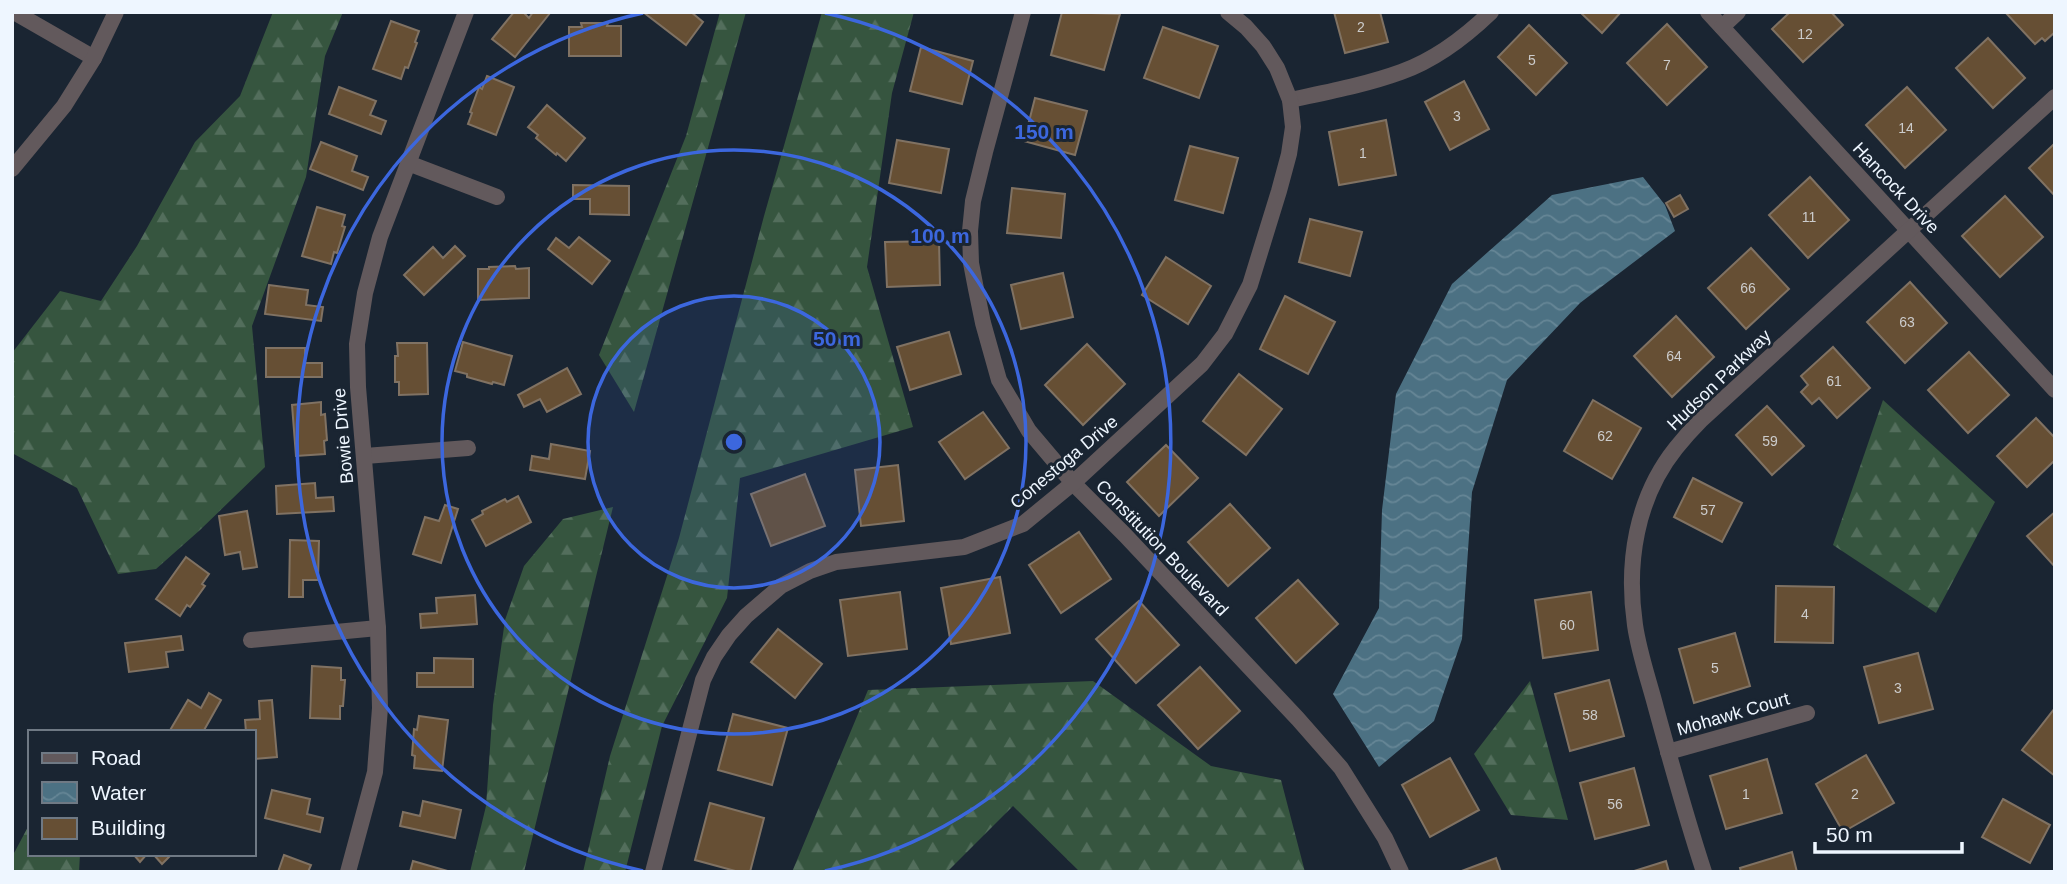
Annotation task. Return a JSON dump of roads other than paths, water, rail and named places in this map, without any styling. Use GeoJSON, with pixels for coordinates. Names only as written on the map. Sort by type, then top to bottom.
{"type":"FeatureCollection","features":[{"type":"Feature","properties":{"kind":"street"},"geometry":{"type":"LineString","coordinates":[[14,12],[94,58]]}},
{"type":"Feature","properties":{"kind":"street"},"geometry":{"type":"LineString","coordinates":[[12,169],[64,106],[94,58],[116,12]]}},
{"type":"Feature","properties":{"kind":"street","name":"Bowie Drive"},"geometry":{"type":"LineString","coordinates":[[348,872],[375,772],[380,708],[378,628],[357,344],[363,306],[380,237],[466,12]]}},
{"type":"Feature","properties":{"kind":"street","name":"Constitution Boulevard"},"geometry":{"type":"LineString","coordinates":[[1023,12],[973,201],[970,231],[971,263],[982,323],[999,380],[1029,431],[1073,483],[1298,719],[1341,768],[1385,838],[1401,872]]}},
{"type":"Feature","properties":{"kind":"street","name":"Conestoga Drive"},"geometry":{"type":"LineString","coordinates":[[653,872],[703,680],[729,635],[754,609],[781,586],[810,570],[835,562],[964,547],[1023,524],[1073,483],[1202,364],[1225,334],[1250,285],[1279,191],[1293,127],[1290,100],[1277,68],[1263,46],[1228,12]]}},
{"type":"Feature","properties":{"kind":"street"},"geometry":{"type":"LineString","coordinates":[[1290,100],[1403,72],[1436,55],[1491,12]]}},
{"type":"Feature","properties":{"kind":"street","name":"Hancock Drive"},"geometry":{"type":"LineString","coordinates":[[1708,12],[2055,390]]}},
{"type":"Feature","properties":{"kind":"street"},"geometry":{"type":"LineString","coordinates":[[1722,27],[1738,12]]}},
{"type":"Feature","properties":{"kind":"street","name":"Hudson Parkway"},"geometry":{"type":"LineString","coordinates":[[1704,872],[1635,628],[1631,586],[1633,549],[1642,512],[1653,485],[1675,449],[1701,420],[2055,97]]}},
{"type":"Feature","properties":{"kind":"street"},"geometry":{"type":"LineString","coordinates":[[408,163],[496,197]]}},
{"type":"Feature","properties":{"kind":"street"},"geometry":{"type":"LineString","coordinates":[[365,456],[468,448]]}},
{"type":"Feature","properties":{"kind":"street"},"geometry":{"type":"LineString","coordinates":[[251,640],[378,628]]}},
{"type":"Feature","properties":{"kind":"street","name":"Mohawk Court"},"geometry":{"type":"LineString","coordinates":[[1668,752],[1807,713]]}},
{"type":"Feature","properties":{"kind":"water"},"geometry":{"type":"Polygon","coordinates":[[[1643,177],[1665,205],[1675,231],[1580,303],[1507,380],[1472,492],[1462,639],[1434,721],[1379,767],[1333,694],[1379,608],[1382,510],[1396,394],[1452,284],[1552,195],[1643,177]]]}}]}
